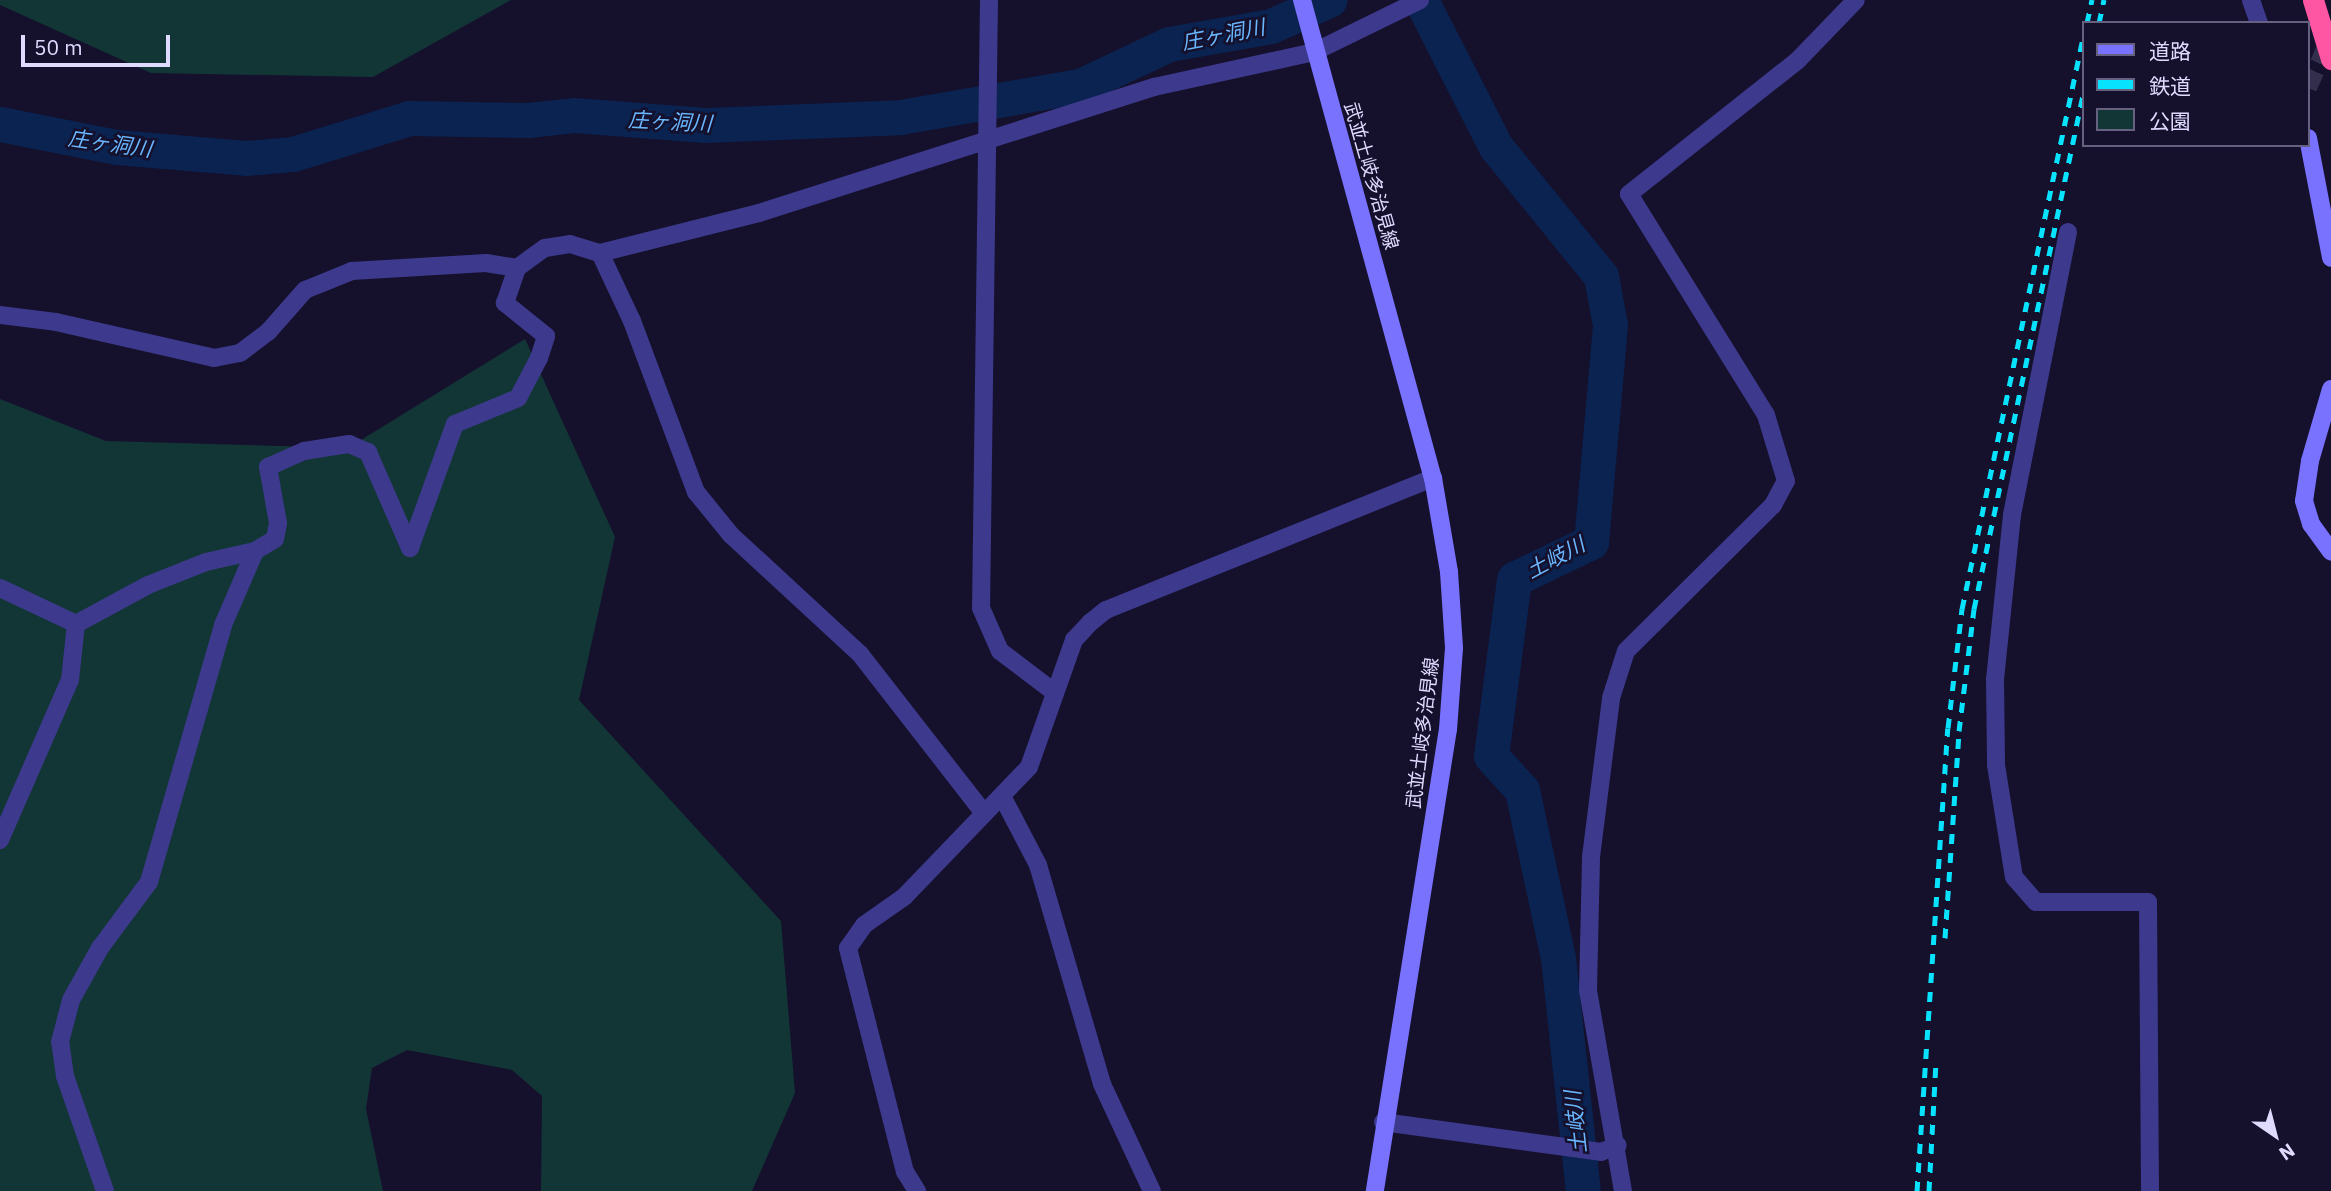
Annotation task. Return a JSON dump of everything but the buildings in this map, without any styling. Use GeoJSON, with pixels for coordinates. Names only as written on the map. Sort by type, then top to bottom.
{"type":"FeatureCollection","features":[{"type":"Feature","properties":{"kind":"highway"},"geometry":{"type":"LineString","coordinates":[[2313,0],[2331,59]]}},
{"type":"Feature","properties":{"kind":"main road","name":"武並土岐多治見線"},"geometry":{"type":"LineString","coordinates":[[1302,0],[1433,478],[1450,585],[1454,648],[1449,716],[1374,1191]]}},
{"type":"Feature","properties":{"kind":"main road"},"geometry":{"type":"LineString","coordinates":[[2310,147],[2331,258]]}},
{"type":"Feature","properties":{"kind":"main road"},"geometry":{"type":"LineString","coordinates":[[2331,390],[2310,460],[2304,501],[2311,524],[2331,552]]}},
{"type":"Feature","properties":{"kind":"street"},"geometry":{"type":"LineString","coordinates":[[989,0],[981,608],[1000,651],[1054,692]]}},
{"type":"Feature","properties":{"kind":"street"},"geometry":{"type":"LineString","coordinates":[[76,624],[148,585],[206,562],[255,551],[275,539],[278,523],[268,467],[304,451],[349,444],[368,452],[410,548],[455,424],[518,398],[540,358],[546,336],[505,303],[517,268],[545,248],[570,244],[600,253],[759,213],[1154,87],[1317,47],[1420,0]]}},
{"type":"Feature","properties":{"kind":"street"},"geometry":{"type":"LineString","coordinates":[[1623,1191],[1609,1149],[1588,991],[1591,857],[1611,698],[1626,651],[1773,505],[1786,481],[1766,415],[1629,194],[1798,60],[1856,0]]}},
{"type":"Feature","properties":{"kind":"street"},"geometry":{"type":"LineString","coordinates":[[2251,0],[2258,21]]}},
{"type":"Feature","properties":{"kind":"street"},"geometry":{"type":"LineString","coordinates":[[2068,232],[2012,515],[1995,679],[1996,765],[2014,877],[2036,902],[2148,902],[2150,1191]]}},
{"type":"Feature","properties":{"kind":"street"},"geometry":{"type":"LineString","coordinates":[[600,253],[632,321],[696,492],[731,536],[860,654],[984,813]]}},
{"type":"Feature","properties":{"kind":"street"},"geometry":{"type":"LineString","coordinates":[[0,316],[56,322],[214,358],[240,353],[268,332],[304,290],[352,271],[486,263],[517,268]]}},
{"type":"Feature","properties":{"kind":"street"},"geometry":{"type":"LineString","coordinates":[[917,1191],[905,1172],[848,948],[864,925],[904,897],[1029,767],[1074,640],[1106,610],[1433,478]]}},
{"type":"Feature","properties":{"kind":"street"},"geometry":{"type":"LineString","coordinates":[[105,1191],[65,1076],[60,1042],[71,1000],[82,979],[149,883],[223,625],[255,551]]}},
{"type":"Feature","properties":{"kind":"street"},"geometry":{"type":"LineString","coordinates":[[0,588],[76,624]]}},
{"type":"Feature","properties":{"kind":"street"},"geometry":{"type":"LineString","coordinates":[[0,840],[70,680],[76,624]]}},
{"type":"Feature","properties":{"kind":"street"},"geometry":{"type":"LineString","coordinates":[[1002,796],[1038,865],[1102,1084],[1152,1191]]}},
{"type":"Feature","properties":{"kind":"street"},"geometry":{"type":"LineString","coordinates":[[1383,1122],[1609,1149]]}},
{"type":"Feature","properties":{"kind":"green space"},"geometry":{"type":"Polygon","coordinates":[[[0,0],[511,0],[373,77],[151,73],[0,5],[0,0]]]}},
{"type":"Feature","properties":{"kind":"green space"},"geometry":{"type":"Polygon","coordinates":[[[525,339],[615,537],[579,700],[781,921],[795,1093],[752,1191],[541,1191],[542,1096],[512,1070],[407,1050],[372,1068],[366,1109],[383,1191],[0,1191],[0,399],[106,441],[348,448],[525,339]]]}},
{"type":"Feature","properties":{"kind":"waterway","name":"庄ヶ洞川"},"geometry":{"type":"LineString","coordinates":[[0,124],[116,147],[246,158],[293,154],[409,118],[528,120],[574,115],[705,125],[900,117],[1080,86],[1169,44],[1271,26],[1329,0]]}},
{"type":"Feature","properties":{"kind":"waterway","name":"土岐川"},"geometry":{"type":"LineString","coordinates":[[1421,0],[1496,147],[1601,276],[1610,325],[1591,542],[1514,579],[1491,756],[1522,790],[1558,958],[1583,1191]]}},
{"type":"Feature","properties":{"kind":"tunnel"},"geometry":{"type":"LineString","coordinates":[[2310,83],[2330,38]]}},
{"type":"Feature","properties":{"kind":"railway"},"geometry":{"type":"LineString","coordinates":[[2087,21],[2092,0]]}},
{"type":"Feature","properties":{"kind":"railway"},"geometry":{"type":"LineString","coordinates":[[2099,21],[2104,0]]}},
{"type":"Feature","properties":{"kind":"railway"},"geometry":{"type":"LineString","coordinates":[[1917,1191],[1948,728],[1962,609],[2082,42]]}},
{"type":"Feature","properties":{"kind":"railway"},"geometry":{"type":"LineString","coordinates":[[1945,938],[1959,731],[1974,609],[2082,99]]}},
{"type":"Feature","properties":{"kind":"railway"},"geometry":{"type":"LineString","coordinates":[[1929,1191],[1936,1060]]}}]}
